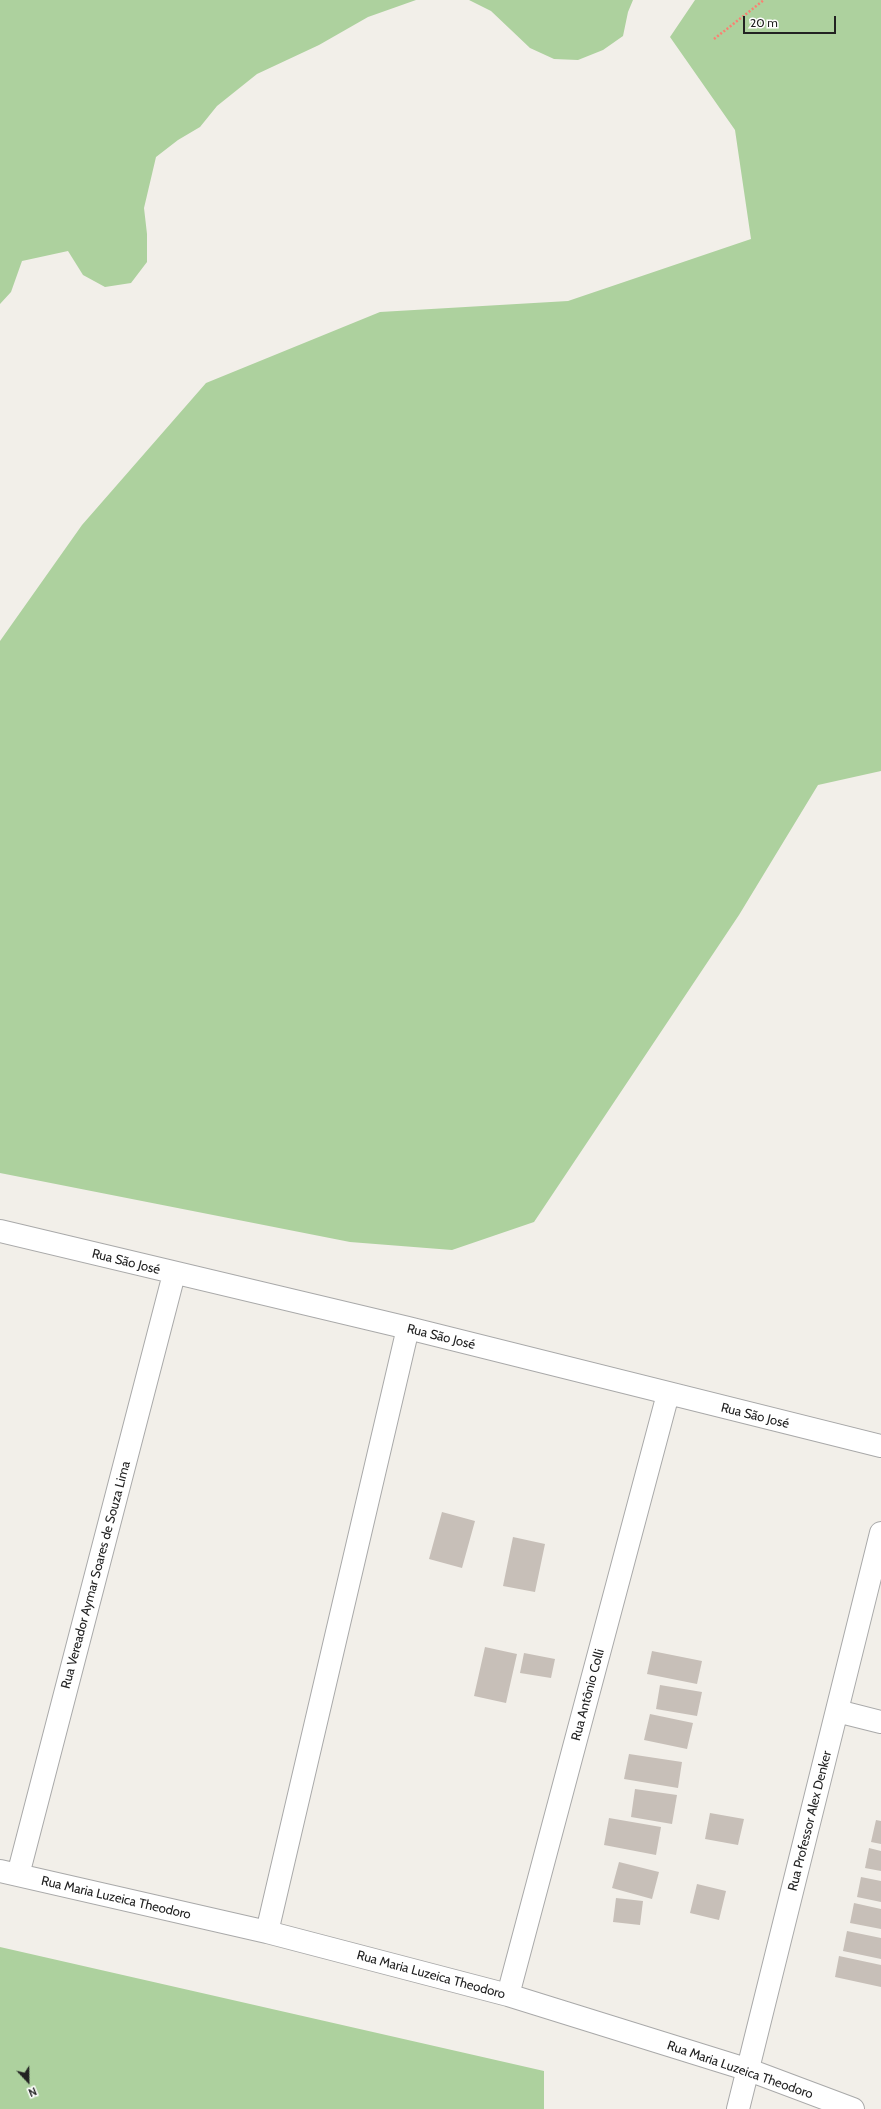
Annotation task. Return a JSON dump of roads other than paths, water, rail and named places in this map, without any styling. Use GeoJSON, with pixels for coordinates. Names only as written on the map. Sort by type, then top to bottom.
{"type":"FeatureCollection","features":[{"type":"Feature","properties":{"kind":"street","name":"Rua São José"},"geometry":{"type":"LineString","coordinates":[[0,1231],[174,1274],[408,1328],[881,1446]]}},
{"type":"Feature","properties":{"kind":"street","name":"Rua Vereador Aymar Soares de Souza Lima"},"geometry":{"type":"LineString","coordinates":[[9,1873],[174,1274]]}},
{"type":"Feature","properties":{"kind":"street"},"geometry":{"type":"LineString","coordinates":[[268,1932],[408,1328]]}},
{"type":"Feature","properties":{"kind":"street","name":"Rua Antônio Colli"},"geometry":{"type":"LineString","coordinates":[[508,1995],[668,1394]]}},
{"type":"Feature","properties":{"kind":"street","name":"Rua Professor Alex Denker"},"geometry":{"type":"LineString","coordinates":[[738,2109],[749,2070],[881,1533]]}},
{"type":"Feature","properties":{"kind":"street"},"geometry":{"type":"LineString","coordinates":[[837,1711],[881,1722]]}},
{"type":"Feature","properties":{"kind":"street","name":"Rua Maria Luzeica Theodoro"},"geometry":{"type":"LineString","coordinates":[[9,1873],[268,1932],[508,1995],[749,2070],[853,2109]]}}]}
